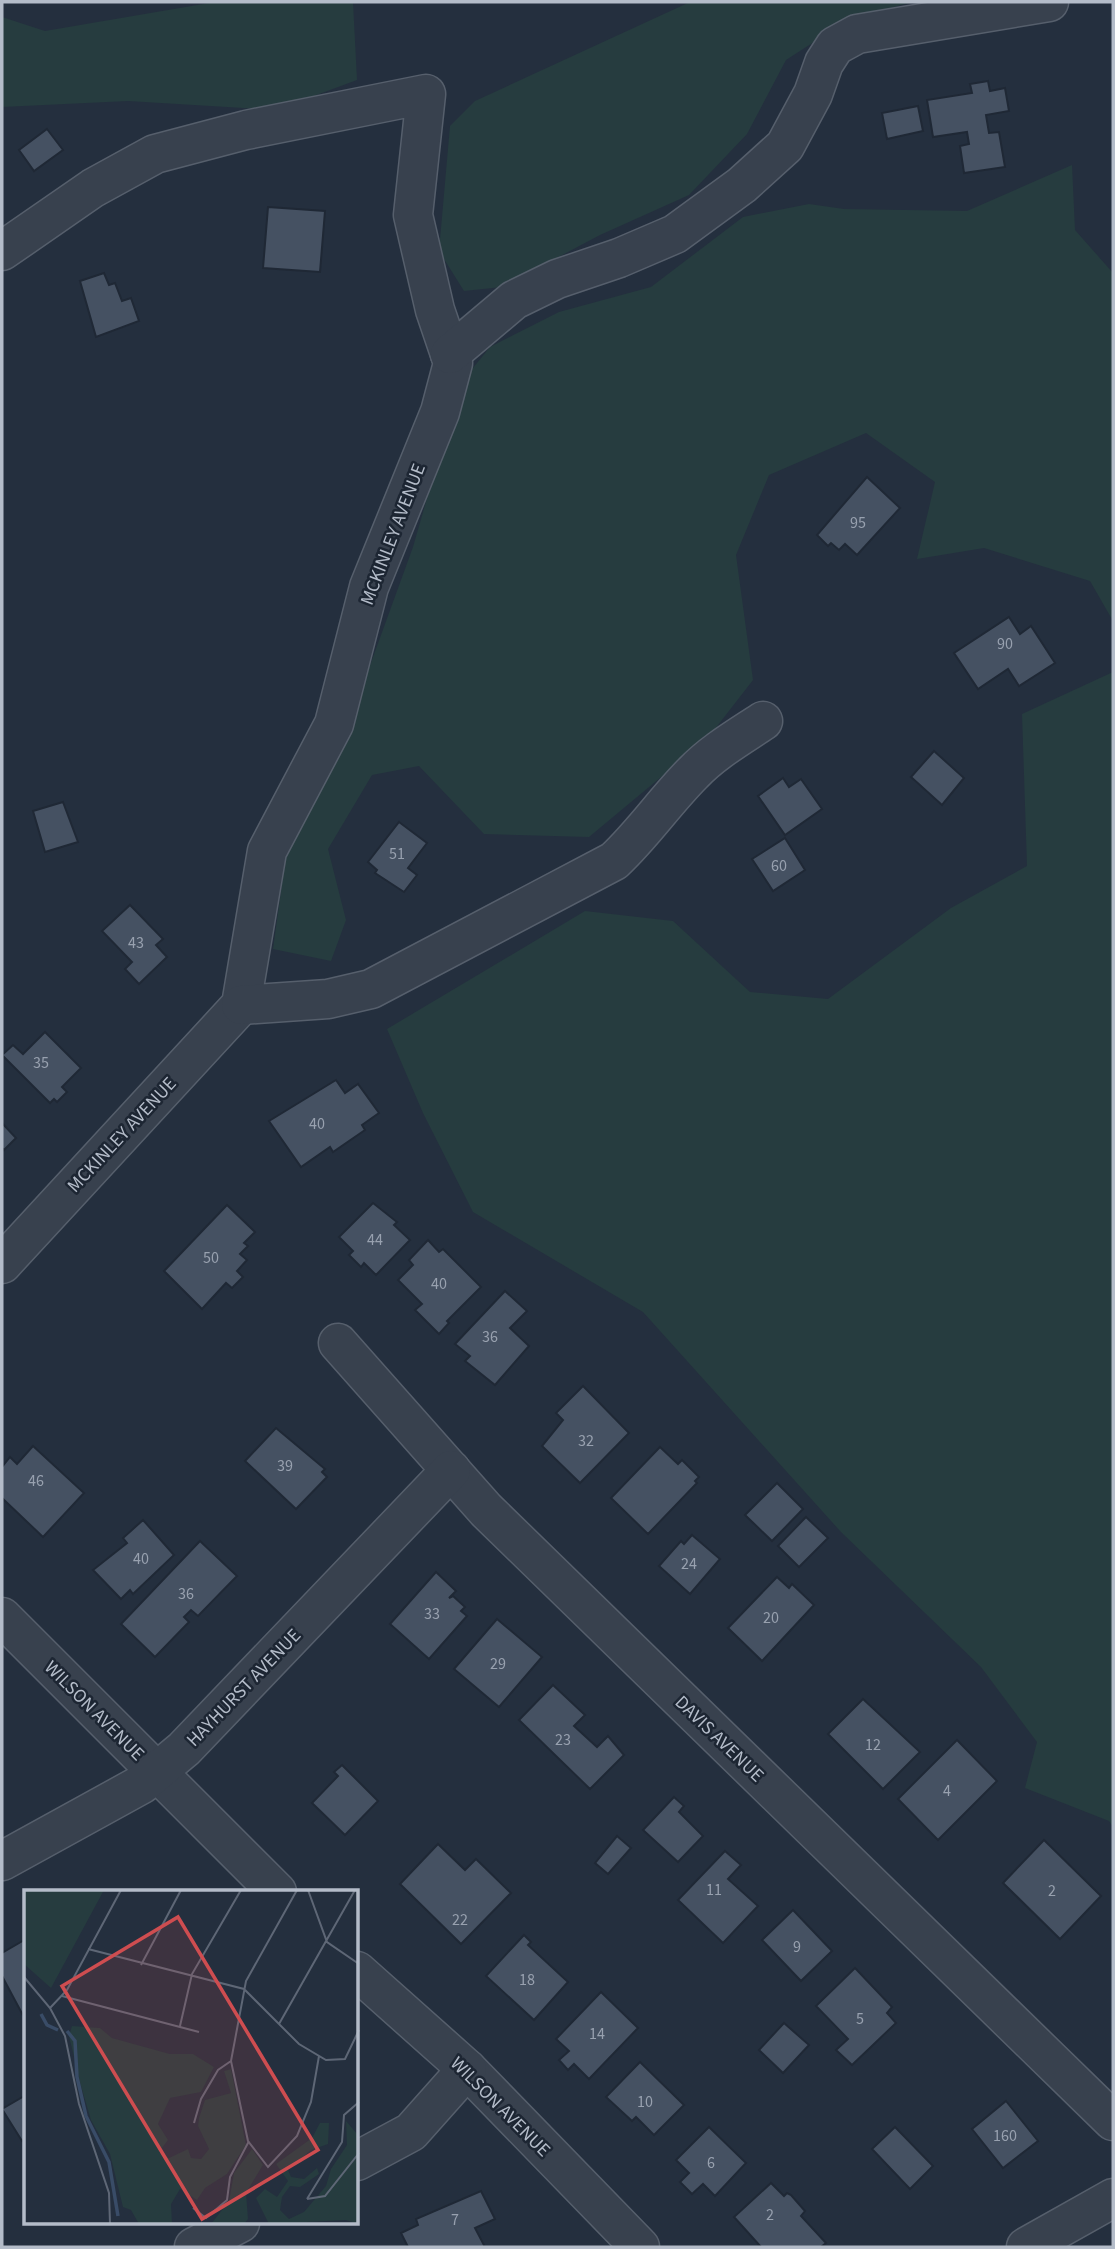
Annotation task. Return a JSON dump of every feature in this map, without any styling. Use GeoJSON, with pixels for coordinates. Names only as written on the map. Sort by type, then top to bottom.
{"type":"FeatureCollection","features":[{"type":"Feature","properties":{"kind":"street"},"geometry":{"type":"LineString","coordinates":[[450,354],[514,300],[558,279],[619,258],[675,234],[742,185],[785,146],[835,47],[857,34],[1049,2]]}},
{"type":"Feature","properties":{"kind":"street","name":"MCKINLEY AVENUE"},"geometry":{"type":"LineString","coordinates":[[2,251],[93,188],[155,153],[246,130],[426,94],[413,215],[435,310],[453,363],[440,412],[369,587],[334,724],[267,851],[241,1004],[2,1264]]}},
{"type":"Feature","properties":{"kind":"street"},"geometry":{"type":"LineString","coordinates":[[241,1004],[328,999],[371,989],[614,861],[639,838],[702,764],[763,721]]}},
{"type":"Feature","properties":{"kind":"street","name":"DAVIS AVENUE"},"geometry":{"type":"LineString","coordinates":[[338,1343],[486,1510],[1113,2121]]}},
{"type":"Feature","properties":{"kind":"street","name":"HAYHURST AVENUE"},"geometry":{"type":"LineString","coordinates":[[2,1861],[142,1784],[184,1749],[451,1471]]}},
{"type":"Feature","properties":{"kind":"street","name":"WILSON AVENUE"},"geometry":{"type":"LineString","coordinates":[[2,1617],[275,1890]]}},
{"type":"Feature","properties":{"kind":"street","name":"WILSON AVENUE"},"geometry":{"type":"LineString","coordinates":[[359,1973],[467,2069],[640,2247]]}},
{"type":"Feature","properties":{"kind":"street"},"geometry":{"type":"LineString","coordinates":[[359,2160],[411,2132],[467,2069]]}},
{"type":"Feature","properties":{"kind":"street"},"geometry":{"type":"LineString","coordinates":[[1026,2247],[1113,2198]]}},
{"type":"Feature","properties":{"kind":"street"},"geometry":{"type":"LineString","coordinates":[[194,2247],[238,2224]]}},
{"type":"Feature","properties":{"kind":"green space"},"geometry":{"type":"Polygon","coordinates":[[[215,2],[353,2],[357,80],[276,110],[128,101],[2,107],[2,17],[45,31],[215,2]]]}},
{"type":"Feature","properties":{"kind":"green space"},"geometry":{"type":"Polygon","coordinates":[[[690,2],[912,2],[848,20],[786,60],[747,134],[689,195],[600,235],[502,287],[464,291],[439,251],[450,126],[475,101],[690,2]]]}},
{"type":"Feature","properties":{"kind":"green space"},"geometry":{"type":"Polygon","coordinates":[[[1072,165],[1075,230],[1113,273],[1113,621],[1090,581],[984,548],[917,559],[935,482],[866,433],[769,475],[736,555],[753,680],[708,738],[589,837],[484,834],[419,766],[372,775],[328,849],[346,920],[331,961],[273,949],[287,848],[332,770],[413,547],[460,384],[490,347],[559,312],[651,287],[743,217],[809,204],[844,209],[967,211],[1072,165]]]}},
{"type":"Feature","properties":{"kind":"green space"},"geometry":{"type":"Polygon","coordinates":[[[1113,672],[1113,1827],[1109,1821],[1025,1788],[1037,1742],[981,1667],[841,1532],[643,1312],[473,1212],[423,1113],[387,1029],[585,911],[673,921],[750,992],[828,999],[951,908],[1027,866],[1022,714],[1113,672]]]}},
{"type":"Feature","properties":{"kind":"building"},"geometry":{"type":"Polygon","coordinates":[[[988,81],[990,91],[1005,88],[1009,111],[986,115],[989,133],[999,132],[1005,167],[964,173],[960,146],[969,144],[967,132],[933,137],[927,100],[972,93],[970,84],[988,81]]]}},
{"type":"Feature","properties":{"kind":"building"},"geometry":{"type":"Polygon","coordinates":[[[918,106],[923,131],[887,139],[882,113],[918,106]]]}},
{"type":"Feature","properties":{"kind":"building"},"geometry":{"type":"Polygon","coordinates":[[[47,129],[63,150],[34,171],[19,150],[47,129]]]}},
{"type":"Feature","properties":{"kind":"building"},"geometry":{"type":"Polygon","coordinates":[[[268,207],[325,211],[320,272],[263,268],[268,207]]]}},
{"type":"Feature","properties":{"kind":"building"},"geometry":{"type":"Polygon","coordinates":[[[104,273],[109,285],[115,283],[122,301],[131,298],[139,321],[96,337],[80,281],[104,273]]]}},
{"type":"Feature","properties":{"kind":"building"},"geometry":{"type":"Polygon","coordinates":[[[867,477],[900,508],[857,555],[845,544],[839,550],[831,543],[828,546],[817,535],[867,477]]]}},
{"type":"Feature","properties":{"kind":"building"},"geometry":{"type":"Polygon","coordinates":[[[1009,617],[1020,634],[1031,626],[1055,663],[1019,686],[1008,669],[978,689],[954,653],[1009,617]]]}},
{"type":"Feature","properties":{"kind":"building"},"geometry":{"type":"Polygon","coordinates":[[[934,751],[964,778],[942,805],[911,777],[934,751]]]}},
{"type":"Feature","properties":{"kind":"building"},"geometry":{"type":"Polygon","coordinates":[[[783,778],[789,787],[801,779],[822,809],[785,835],[758,796],[783,778]]]}},
{"type":"Feature","properties":{"kind":"building"},"geometry":{"type":"Polygon","coordinates":[[[63,802],[78,842],[45,852],[33,811],[63,802]]]}},
{"type":"Feature","properties":{"kind":"building"},"geometry":{"type":"Polygon","coordinates":[[[399,822],[427,843],[408,868],[417,875],[404,892],[375,873],[377,870],[368,862],[399,822]]]}},
{"type":"Feature","properties":{"kind":"building"},"geometry":{"type":"Polygon","coordinates":[[[785,838],[805,870],[773,891],[752,859],[785,838]]]}},
{"type":"Feature","properties":{"kind":"building"},"geometry":{"type":"Polygon","coordinates":[[[130,905],[163,939],[156,945],[167,957],[139,984],[125,969],[132,962],[102,931],[130,905]]]}},
{"type":"Feature","properties":{"kind":"building"},"geometry":{"type":"Polygon","coordinates":[[[45,1032],[81,1068],[62,1087],[67,1092],[57,1102],[54,1099],[50,1103],[2,1055],[13,1045],[23,1054],[45,1032]]]}},
{"type":"Feature","properties":{"kind":"building"},"geometry":{"type":"Polygon","coordinates":[[[336,1080],[345,1093],[358,1084],[379,1113],[362,1125],[365,1130],[333,1152],[330,1147],[301,1167],[269,1121],[336,1080]]]}},
{"type":"Feature","properties":{"kind":"building"},"geometry":{"type":"Polygon","coordinates":[[[2,1123],[16,1138],[4,1150],[2,1148],[2,1123]]]}},
{"type":"Feature","properties":{"kind":"building"},"geometry":{"type":"Polygon","coordinates":[[[373,1203],[397,1222],[394,1225],[410,1240],[376,1275],[364,1263],[361,1267],[349,1255],[353,1251],[339,1237],[373,1203]]]}},
{"type":"Feature","properties":{"kind":"building"},"geometry":{"type":"Polygon","coordinates":[[[227,1205],[255,1232],[244,1243],[248,1246],[240,1254],[247,1260],[237,1271],[243,1277],[232,1288],[226,1283],[202,1309],[164,1271],[227,1205]]]}},
{"type":"Feature","properties":{"kind":"building"},"geometry":{"type":"Polygon","coordinates":[[[428,1240],[439,1252],[443,1249],[481,1287],[447,1321],[449,1323],[439,1334],[415,1310],[422,1304],[398,1280],[413,1265],[409,1260],[428,1240]]]}},
{"type":"Feature","properties":{"kind":"building"},"geometry":{"type":"Polygon","coordinates":[[[505,1291],[527,1311],[510,1328],[529,1346],[495,1385],[465,1361],[470,1356],[455,1344],[505,1291]]]}},
{"type":"Feature","properties":{"kind":"building"},"geometry":{"type":"Polygon","coordinates":[[[583,1386],[629,1433],[580,1483],[542,1446],[563,1420],[556,1413],[583,1386]]]}},
{"type":"Feature","properties":{"kind":"building"},"geometry":{"type":"Polygon","coordinates":[[[276,1428],[325,1469],[322,1472],[327,1477],[296,1509],[245,1461],[276,1428]]]}},
{"type":"Feature","properties":{"kind":"building"},"geometry":{"type":"Polygon","coordinates":[[[33,1446],[84,1493],[43,1537],[2,1498],[2,1467],[10,1457],[17,1464],[33,1446]]]}},
{"type":"Feature","properties":{"kind":"building"},"geometry":{"type":"Polygon","coordinates":[[[660,1447],[678,1464],[682,1460],[699,1477],[695,1481],[697,1483],[648,1534],[611,1498],[660,1447]]]}},
{"type":"Feature","properties":{"kind":"building"},"geometry":{"type":"Polygon","coordinates":[[[777,1483],[803,1509],[772,1541],[745,1515],[777,1483]]]}},
{"type":"Feature","properties":{"kind":"building"},"geometry":{"type":"Polygon","coordinates":[[[806,1517],[828,1538],[799,1567],[778,1546],[806,1517]]]}},
{"type":"Feature","properties":{"kind":"building"},"geometry":{"type":"Polygon","coordinates":[[[143,1520],[174,1555],[133,1594],[130,1590],[121,1599],[93,1570],[127,1543],[123,1538],[143,1520]]]}},
{"type":"Feature","properties":{"kind":"building"},"geometry":{"type":"Polygon","coordinates":[[[692,1535],[720,1559],[690,1594],[659,1566],[681,1541],[684,1544],[692,1535]]]}},
{"type":"Feature","properties":{"kind":"building"},"geometry":{"type":"Polygon","coordinates":[[[200,1541],[237,1576],[198,1616],[191,1610],[184,1617],[189,1622],[155,1657],[121,1624],[200,1541]]]}},
{"type":"Feature","properties":{"kind":"building"},"geometry":{"type":"Polygon","coordinates":[[[436,1572],[456,1591],[449,1598],[453,1596],[465,1607],[461,1611],[467,1616],[429,1659],[390,1624],[436,1572]]]}},
{"type":"Feature","properties":{"kind":"building"},"geometry":{"type":"Polygon","coordinates":[[[777,1577],[789,1588],[792,1584],[814,1605],[762,1661],[728,1628],[777,1577]]]}},
{"type":"Feature","properties":{"kind":"building"},"geometry":{"type":"Polygon","coordinates":[[[497,1619],[542,1657],[499,1707],[454,1669],[497,1619]]]}},
{"type":"Feature","properties":{"kind":"building"},"geometry":{"type":"Polygon","coordinates":[[[553,1685],[585,1715],[574,1726],[597,1747],[608,1736],[624,1755],[590,1789],[519,1720],[553,1685]]]}},
{"type":"Feature","properties":{"kind":"building"},"geometry":{"type":"Polygon","coordinates":[[[863,1699],[920,1752],[883,1789],[828,1734],[863,1699]]]}},
{"type":"Feature","properties":{"kind":"building"},"geometry":{"type":"Polygon","coordinates":[[[957,1740],[997,1781],[938,1840],[898,1799],[957,1740]]]}},
{"type":"Feature","properties":{"kind":"building"},"geometry":{"type":"Polygon","coordinates":[[[342,1765],[378,1801],[345,1835],[312,1803],[338,1776],[334,1772],[342,1765]]]}},
{"type":"Feature","properties":{"kind":"building"},"geometry":{"type":"Polygon","coordinates":[[[674,1797],[684,1806],[679,1812],[703,1836],[678,1862],[643,1830],[674,1797]]]}},
{"type":"Feature","properties":{"kind":"building"},"geometry":{"type":"Polygon","coordinates":[[[617,1836],[631,1848],[608,1874],[595,1863],[617,1836]]]}},
{"type":"Feature","properties":{"kind":"building"},"geometry":{"type":"Polygon","coordinates":[[[1044,1840],[1101,1896],[1060,1939],[1003,1883],[1044,1840]]]}},
{"type":"Feature","properties":{"kind":"building"},"geometry":{"type":"Polygon","coordinates":[[[438,1844],[465,1870],[476,1859],[511,1893],[461,1944],[400,1884],[438,1844]]]}},
{"type":"Feature","properties":{"kind":"building"},"geometry":{"type":"Polygon","coordinates":[[[725,1851],[741,1865],[728,1879],[758,1906],[723,1943],[678,1900],[725,1851]]]}},
{"type":"Feature","properties":{"kind":"building"},"geometry":{"type":"Polygon","coordinates":[[[793,1910],[832,1951],[801,1981],[762,1940],[793,1910]]]}},
{"type":"Feature","properties":{"kind":"building"},"geometry":{"type":"Polygon","coordinates":[[[524,1935],[531,1942],[528,1945],[568,1982],[534,2020],[486,1976],[524,1935]]]}},
{"type":"Feature","properties":{"kind":"building"},"geometry":{"type":"Polygon","coordinates":[[[24,1940],[24,2017],[2,1976],[2,1953],[24,1940]]]}},
{"type":"Feature","properties":{"kind":"building"},"geometry":{"type":"Polygon","coordinates":[[[855,1968],[892,2007],[887,2013],[896,2023],[852,2065],[836,2050],[848,2039],[816,2006],[855,1968]]]}},
{"type":"Feature","properties":{"kind":"building"},"geometry":{"type":"Polygon","coordinates":[[[601,1992],[638,2028],[589,2079],[574,2064],[568,2070],[559,2060],[569,2051],[556,2039],[601,1992]]]}},
{"type":"Feature","properties":{"kind":"building"},"geometry":{"type":"Polygon","coordinates":[[[784,2023],[809,2045],[783,2073],[759,2050],[784,2023]]]}},
{"type":"Feature","properties":{"kind":"building"},"geometry":{"type":"Polygon","coordinates":[[[640,2062],[684,2105],[654,2135],[636,2117],[632,2121],[606,2097],[640,2062]]]}},
{"type":"Feature","properties":{"kind":"building"},"geometry":{"type":"Polygon","coordinates":[[[24,2096],[24,2140],[22,2141],[2,2109],[24,2096]]]}},
{"type":"Feature","properties":{"kind":"building"},"geometry":{"type":"Polygon","coordinates":[[[1006,2101],[1038,2141],[1003,2168],[972,2129],[1006,2101]]]}},
{"type":"Feature","properties":{"kind":"building"},"geometry":{"type":"Polygon","coordinates":[[[709,2127],[746,2163],[715,2196],[703,2184],[692,2194],[680,2182],[689,2173],[676,2160],[709,2127]]]}},
{"type":"Feature","properties":{"kind":"building"},"geometry":{"type":"Polygon","coordinates":[[[895,2127],[933,2166],[910,2189],[872,2149],[895,2127]]]}},
{"type":"Feature","properties":{"kind":"building"},"geometry":{"type":"Polygon","coordinates":[[[771,2183],[784,2196],[787,2193],[791,2195],[805,2211],[801,2216],[826,2243],[821,2247],[761,2247],[734,2217],[771,2183]]]}},
{"type":"Feature","properties":{"kind":"building"},"geometry":{"type":"Polygon","coordinates":[[[481,2191],[495,2219],[475,2228],[485,2247],[408,2247],[401,2233],[418,2225],[416,2219],[481,2191]]]}}]}
